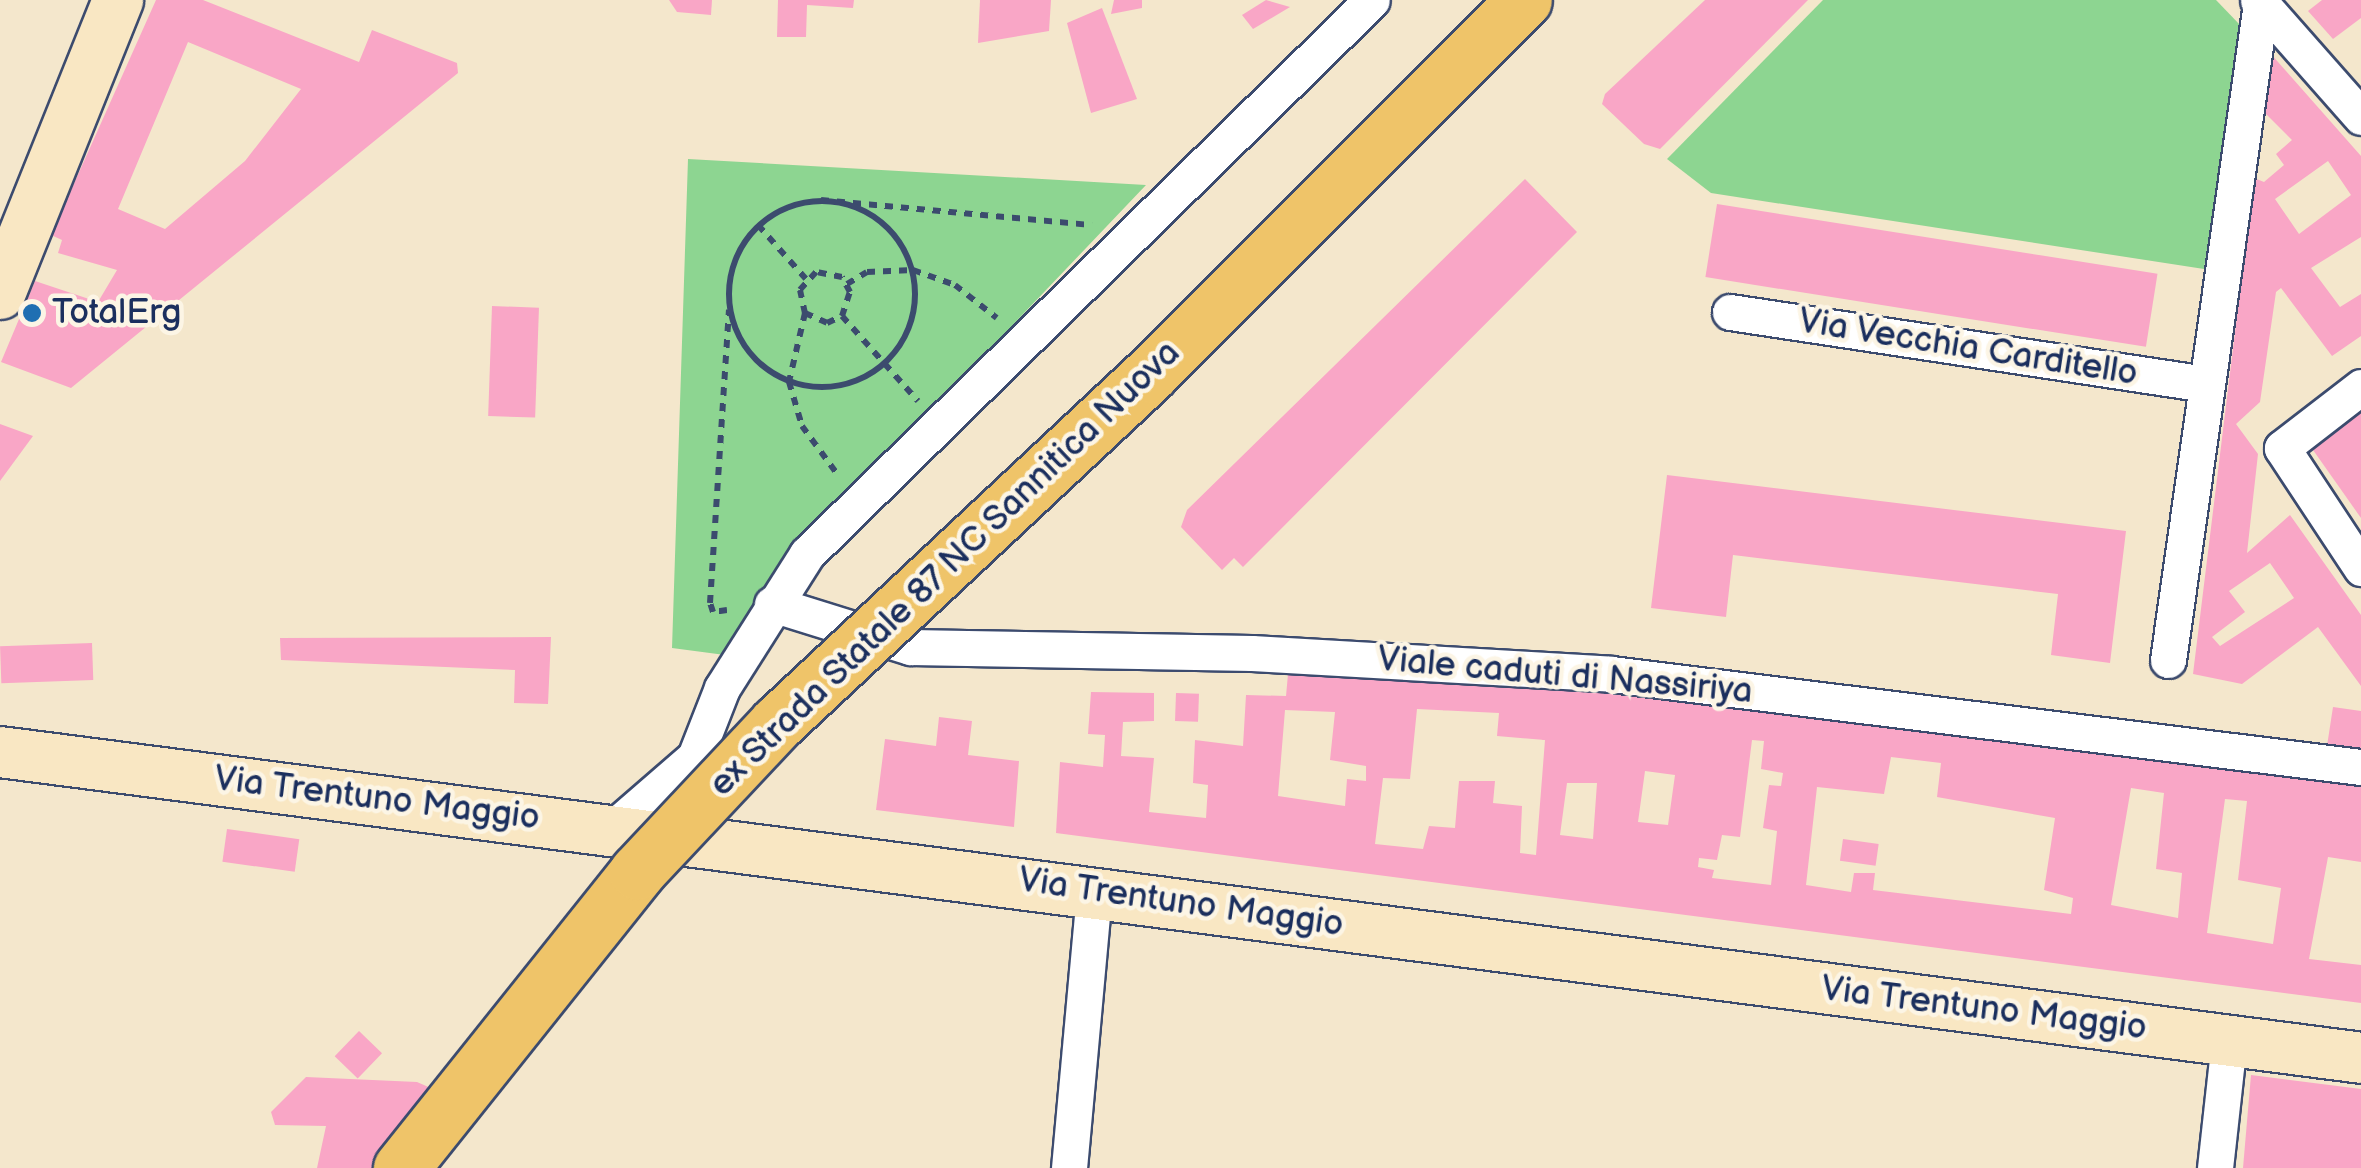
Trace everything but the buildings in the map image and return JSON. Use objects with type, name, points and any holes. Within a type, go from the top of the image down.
[{"type":"highway","name":"ex Strada Statale 87 NC Sannitica Nuova","points":[[401,1168],[637,872],[776,723],[1149,375],[1524,0]]},
{"type":"street","points":[[0,294],[118,0]]},
{"type":"street","points":[[613,828],[695,757],[722,688],[772,604],[919,410],[1370,1]]},
{"type":"street","points":[[2260,2],[2361,117]]},
{"type":"street","points":[[2168,660],[2260,2]]},
{"type":"street","name":"Via Vecchia Carditello","points":[[1730,312],[2207,384]]},
{"type":"street","points":[[2361,387],[2282,448],[2361,568]]},
{"type":"street","name":"Viale caduti di Nassiriya","points":[[772,604],[910,647],[1252,653],[1611,674],[2361,766]]},
{"type":"street","name":"Via Trentuno Maggio","points":[[0,752],[613,828],[2361,1058]]},
{"type":"street","points":[[695,757],[744,845]]},
{"type":"street","points":[[1069,1168],[1094,892]]},
{"type":"street","points":[[2215,1168],[2229,1041]]},
{"type":"path","points":[[729,310],[740,340],[789,382],[850,384],[885,364],[912,324],[913,270],[877,218],[822,200]]},
{"type":"path","points":[[731,602],[726,614],[710,603],[729,277],[758,225],[822,200],[1093,224],[1079,238]]},
{"type":"path","points":[[758,225],[806,278],[804,313],[789,382],[802,426],[838,475]]},
{"type":"path","points":[[847,284],[867,272],[913,270],[954,285],[998,319]]},
{"type":"path","points":[[806,278],[825,271],[847,284]]},
{"type":"path","points":[[842,316],[847,284]]},
{"type":"path","points":[[984,332],[1012,305]]},
{"type":"path","points":[[804,313],[819,322],[842,316]]},
{"type":"path","points":[[842,316],[919,410],[930,386]]},
{"type":"path","points":[[824,488],[851,462]]},
{"type":"green space","points":[[1823,0],[2216,0],[2241,26],[2204,269],[1711,193],[1667,159]]},
{"type":"green space","points":[[688,159],[1146,185],[792,557],[725,655],[672,648]]},
{"type":"place","name":"TotalErg","points":[[32,313]]}]
